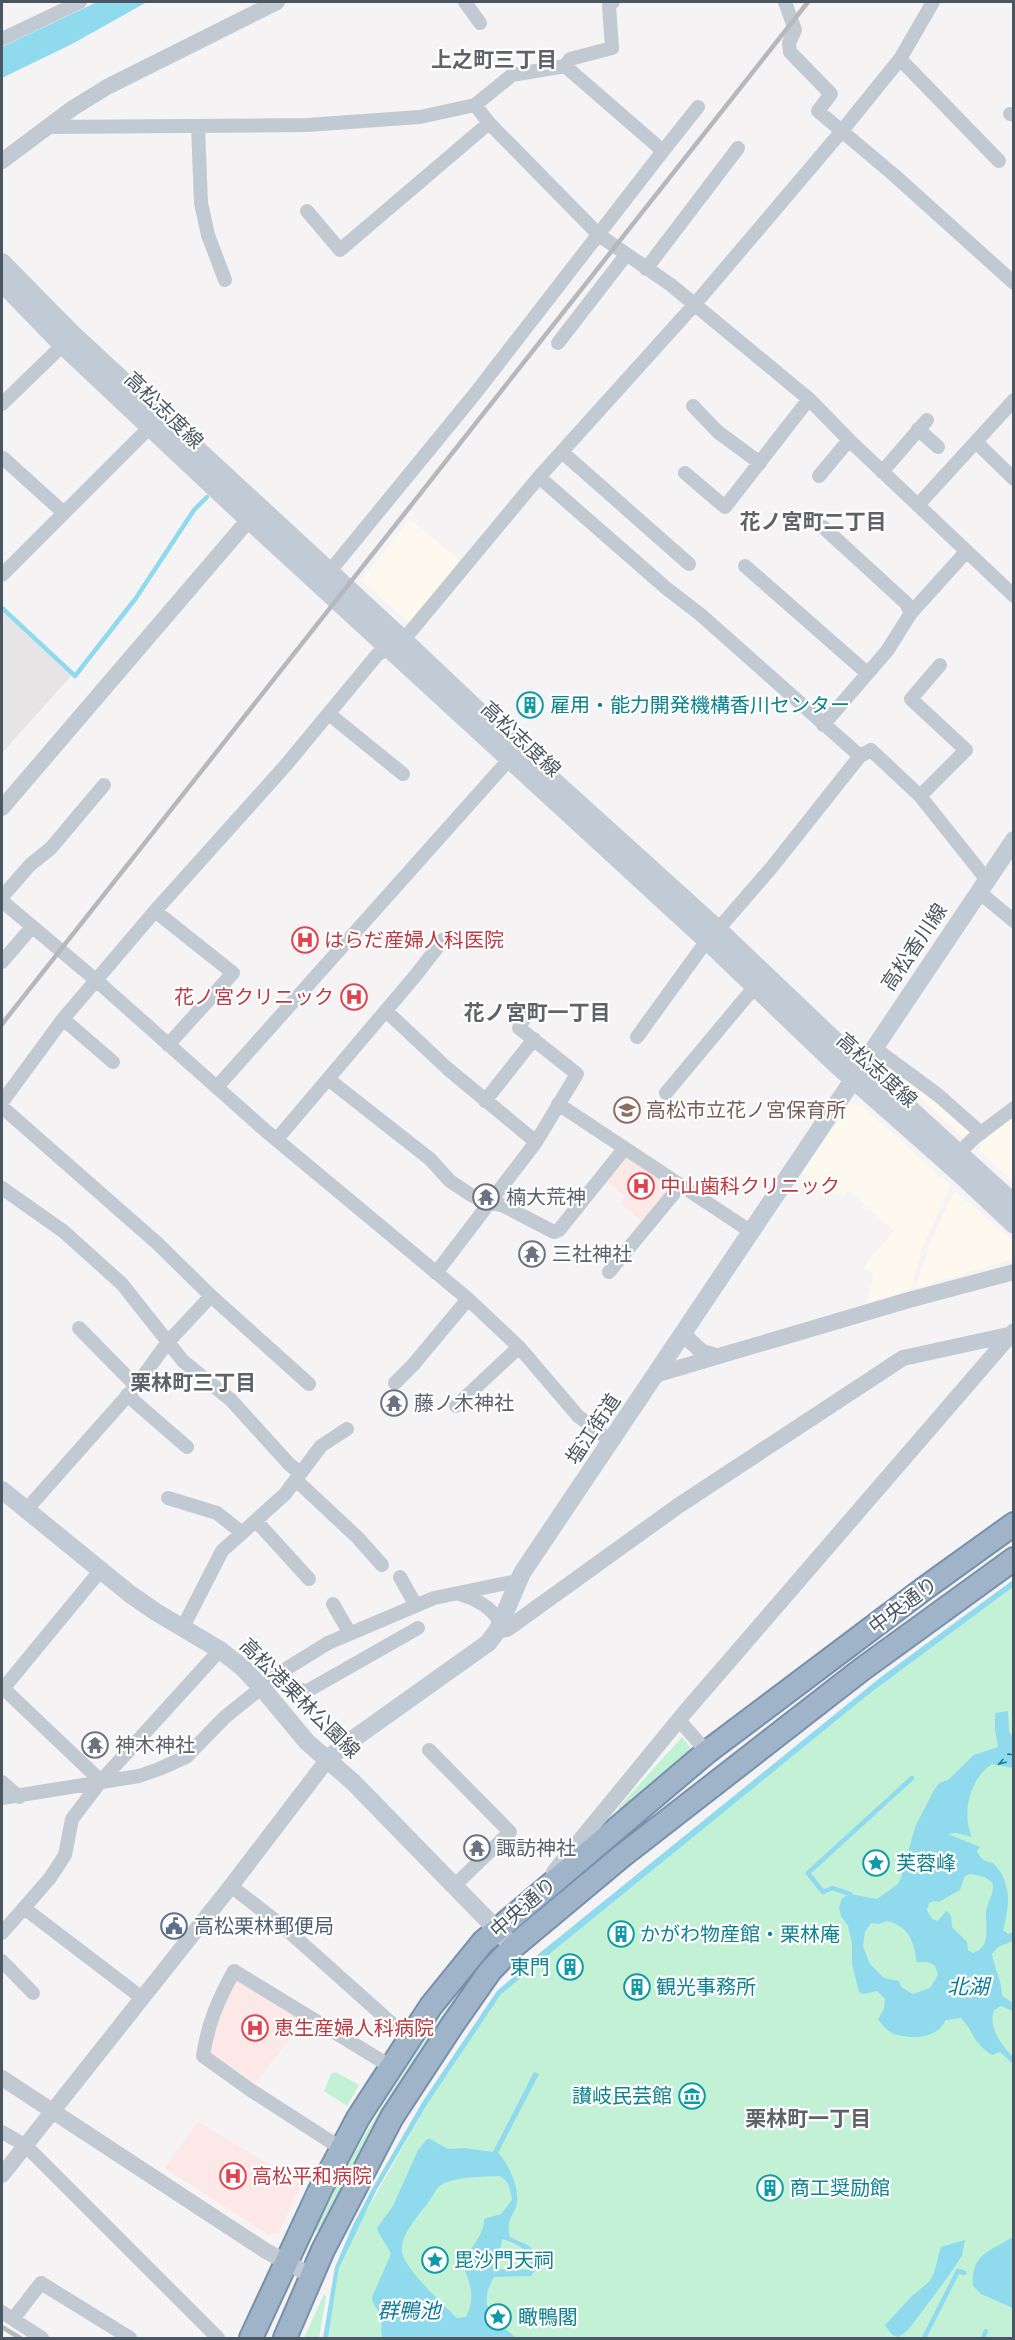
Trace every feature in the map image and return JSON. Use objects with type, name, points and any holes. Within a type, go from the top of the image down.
[{"type":"highway","name":"中央通り","points":[[251,2338],[320,2190],[342,2149],[408,2038],[465,1962],[497,1929],[707,1752],[1014,1524]]},
{"type":"highway","name":"中央通り","points":[[285,2338],[344,2208],[411,2085],[490,1971],[513,1947],[622,1856],[861,1670],[1014,1559]]},
{"type":"main road","name":"高松志度線","points":[[2,262],[68,340]]},
{"type":"main road","name":"高松志度線","points":[[2,283],[156,421],[857,1072],[954,1158],[1014,1203]]},
{"type":"main road","name":"高松志度線","points":[[254,513],[330,572],[396,643]]},
{"type":"main road","name":"高松香川線","points":[[857,1072],[1014,840]]},
{"type":"main road","name":"塩江街道","points":[[328,1759],[488,1643],[499,1626],[517,1581],[658,1374],[750,1231],[857,1072]]},
{"type":"main road","name":"高松志度線","points":[[954,1158],[1014,1225]]},
{"type":"main road","name":"高松港栗林公園線","points":[[2,1490],[100,1571],[156,1612],[220,1650],[262,1688],[307,1742],[328,1759],[513,1947]]},
{"type":"street","points":[[2,39],[80,2]]},
{"type":"street","points":[[2,161],[107,87],[277,2]]},
{"type":"street","points":[[465,2],[480,23]]},
{"type":"street","points":[[48,127],[307,125],[420,117],[475,105],[512,75],[564,66],[570,59],[612,48],[609,4],[613,2]]},
{"type":"street","points":[[785,2],[794,20],[795,30],[789,43],[790,52],[831,94],[818,111],[894,175],[1014,283]]},
{"type":"street","points":[[2,1102],[63,1019],[155,911],[286,765],[377,655],[396,643],[539,477],[695,304],[841,132],[900,59],[933,2]]},
{"type":"street","points":[[900,59],[999,161]]},
{"type":"street","points":[[564,66],[663,151]]},
{"type":"street","points":[[475,105],[489,123],[599,235],[695,304],[809,399],[882,472],[1014,596]]},
{"type":"street","points":[[330,572],[474,395],[698,106]]},
{"type":"street","points":[[307,211],[340,250],[489,123]]},
{"type":"street","points":[[198,126],[201,202],[208,235],[225,280]]},
{"type":"street","points":[[646,269],[738,148]]},
{"type":"street","points":[[558,343],[626,255]]},
{"type":"street","points":[[2,404],[68,340]]},
{"type":"street","points":[[685,473],[725,507],[809,399]]},
{"type":"street","points":[[918,505],[1014,400]]},
{"type":"street","points":[[693,406],[718,432],[760,463]]},
{"type":"street","points":[[4,568],[64,513],[156,421]]},
{"type":"street","points":[[882,472],[923,424],[938,447]]},
{"type":"street","points":[[819,476],[849,440]]},
{"type":"street","points":[[976,442],[1014,479]]},
{"type":"street","points":[[562,452],[689,564]]},
{"type":"street","points":[[2,460],[3,458],[64,513]]},
{"type":"street","points":[[539,477],[666,588],[701,615],[860,756]]},
{"type":"street","points":[[2,808],[254,513]]},
{"type":"street","points":[[823,527],[906,603],[911,613]]},
{"type":"street","points":[[823,725],[887,651],[911,613],[966,552]]},
{"type":"street","points":[[745,566],[867,673]]},
{"type":"street","points":[[920,796],[966,750],[911,699],[940,665]]},
{"type":"street","points":[[328,714],[403,774]]},
{"type":"street","points":[[637,1037],[713,936],[772,867],[860,756],[871,750],[920,796],[983,886],[1014,921]]},
{"type":"street","points":[[217,1087],[514,753]]},
{"type":"street","points":[[104,785],[51,848],[30,865],[2,899],[277,1139],[468,1299],[519,1347],[578,1416],[612,1442]]},
{"type":"street","points":[[155,911],[233,973],[168,1045]]},
{"type":"street","points":[[2,962],[32,927]]},
{"type":"street","points":[[277,1139],[443,940]]},
{"type":"street","points":[[666,1092],[762,982]]},
{"type":"street","points":[[436,1273],[536,1142],[577,1074],[519,1028],[530,1008]]},
{"type":"street","points":[[386,1011],[485,1101],[536,1142]]},
{"type":"street","points":[[63,1019],[113,1062]]},
{"type":"street","points":[[485,1101],[534,1039]]},
{"type":"street","points":[[873,1047],[938,1095],[981,1133]]},
{"type":"street","points":[[328,1079],[430,1159],[450,1181],[489,1203],[502,1205],[554,1232],[560,1230],[624,1149]]},
{"type":"street","points":[[558,1104],[750,1231]]},
{"type":"street","points":[[2,1107],[157,1243],[211,1296],[309,1384]]},
{"type":"street","points":[[954,1158],[981,1133],[1014,1108]]},
{"type":"street","points":[[609,1272],[680,1186]]},
{"type":"street","points":[[2,1188],[63,1231],[122,1284],[183,1361],[240,1409],[298,1477],[382,1565]]},
{"type":"street","points":[[658,1374],[909,1300],[1014,1272]]},
{"type":"street","points":[[27,1509],[131,1390],[167,1343],[211,1296]]},
{"type":"street","points":[[395,1383],[468,1299]]},
{"type":"street","points":[[79,1328],[131,1390],[187,1447]]},
{"type":"street","points":[[455,1593],[470,1597],[496,1614],[499,1626],[507,1629],[704,1489],[903,1358],[1012,1333]]},
{"type":"street","points":[[531,1900],[679,1720],[1012,1333]]},
{"type":"street","points":[[683,1334],[702,1352],[716,1356]]},
{"type":"street","points":[[456,1406],[519,1347]]},
{"type":"street","points":[[183,1627],[222,1551],[242,1532],[257,1522],[285,1494],[321,1446],[347,1429]]},
{"type":"street","points":[[168,1498],[217,1513],[242,1532]]},
{"type":"street","points":[[257,1522],[309,1579]]},
{"type":"street","points":[[100,1571],[2,1689],[101,1781]]},
{"type":"street","points":[[400,1577],[415,1605]]},
{"type":"street","points":[[2,1798],[139,1776],[159,1770],[186,1757],[225,1717],[307,1654],[349,1632],[434,1598],[517,1581]]},
{"type":"street","points":[[333,1604],[349,1632]]},
{"type":"street","points":[[281,1672],[294,1689],[309,1690],[418,1628]]},
{"type":"street","points":[[2,1934],[50,1878],[65,1855],[72,1819],[101,1781],[220,1650]]},
{"type":"street","points":[[679,1720],[707,1752]]},
{"type":"street","points":[[429,1750],[510,1832],[454,1886]]},
{"type":"street","points":[[2,2175],[231,1886],[328,1759]]},
{"type":"street","points":[[2,1782],[19,1797]]},
{"type":"street","points":[[231,1886],[286,1929],[408,2038]]},
{"type":"street","points":[[24,1908],[142,1998]]},
{"type":"street","points":[[2,1961],[33,1993]]},
{"type":"street","points":[[342,2149],[252,2091],[203,2056],[208,2025],[219,1998],[234,1971],[390,2066]]},
{"type":"street","points":[[2,2078],[286,2264],[312,2276]]},
{"type":"street","points":[[2,2132],[25,2145],[218,2338]]},
{"type":"street","points":[[42,2338],[7,2316],[42,2283],[130,2338]]},
{"type":"shaded area","points":[[410,519],[463,563],[411,625],[361,580]]},
{"type":"shaded area","points":[[2,612],[71,676],[2,753]]},
{"type":"shaded area","points":[[884,1058],[974,1130],[970,1137],[964,1138],[884,1065]]},
{"type":"shaded area","points":[[859,1103],[951,1186],[922,1247],[911,1289],[867,1303],[873,1277],[870,1271],[863,1269],[894,1231],[848,1190],[843,1197],[822,1190],[819,1185],[802,1173],[849,1104]]},
{"type":"shaded area","points":[[1013,1117],[1013,1182],[979,1150],[981,1143]]},
{"type":"shaded area","name":"中山歯科クリニック","points":[[623,1154],[669,1183],[670,1189],[643,1222],[621,1204],[626,1197],[603,1179]]},
{"type":"shaded area","points":[[955,1191],[1012,1240],[1013,1259],[915,1288],[933,1236]]},
{"type":"shaded area","name":"恵生産婦人科病院","points":[[235,1976],[306,2019],[255,2083],[208,2051],[212,2024]]},
{"type":"shaded area","name":"高松平和病院","points":[[198,2122],[302,2184],[278,2233],[269,2235],[165,2168]]},
{"type":"green space","points":[[1013,1587],[1013,2338],[328,2338],[339,2268],[358,2226],[428,2103],[501,1993],[869,1694]]},
{"type":"green space","points":[[682,1737],[693,1751],[621,1812],[618,1808]]},
{"type":"green space","points":[[469,1977],[472,1979],[354,2166],[320,2232],[315,2230],[367,2131]]},
{"type":"green space","points":[[336,2072],[359,2085],[347,2106],[324,2091],[331,2074]]},
{"type":"green space","points":[[324,2294],[326,2297],[319,2338],[304,2338]]},
{"type":"water","points":[[97,2],[147,2],[72,44],[2,78],[2,47]]},
{"type":"water","points":[[1013,1580],[1013,1587],[869,1694],[542,1960],[536,1956],[881,1677]]},
{"type":"water","name":"北湖","points":[[1008,1711],[1009,1731],[1013,1738],[1013,1768],[992,1764],[984,1770],[973,1787],[968,1807],[967,1818],[972,1837],[956,1833],[948,1834],[980,1847],[977,1851],[980,1856],[993,1863],[1004,1878],[1008,1903],[1003,1930],[1008,1934],[1013,1932],[1013,1941],[998,1947],[992,1954],[1001,1984],[1002,1996],[1013,2003],[1013,2011],[1001,2006],[994,2010],[993,2023],[1000,2041],[1013,2057],[1013,2064],[1000,2052],[992,2055],[985,2050],[961,2018],[946,2020],[937,2031],[918,2037],[894,2034],[886,2029],[878,2020],[884,2008],[885,1999],[877,1991],[863,1994],[859,1992],[852,1964],[852,1943],[848,1926],[839,1908],[842,1898],[850,1894],[877,1899],[898,1884],[915,1827],[939,1783],[948,1780],[974,1755],[998,1747],[995,1713]],"holes":[[[970,1874],[985,1878],[993,1886],[986,1911],[985,1941],[983,1946],[973,1953],[968,1950],[967,1942],[952,1927],[950,1914],[946,1911],[938,1921],[932,1919],[927,1910],[929,1903],[939,1902],[960,1890],[965,1876]],[[887,1921],[897,1924],[908,1934],[913,1943],[917,1962],[928,1962],[935,1966],[938,1975],[930,1988],[913,1994],[901,1987],[899,1981],[884,1978],[870,1964],[863,1946],[865,1932],[871,1923],[878,1924]]]},
{"type":"water","points":[[527,1965],[532,1969],[501,1994],[428,2103],[376,2191],[339,2268],[328,2338],[323,2338],[335,2267],[372,2189],[423,2101],[497,1991]]},
{"type":"water","name":"群鴨池","points":[[534,2072],[539,2074],[498,2153],[515,2182],[517,2196],[509,2225],[510,2237],[531,2248],[538,2266],[531,2276],[494,2277],[489,2288],[487,2305],[490,2312],[516,2338],[383,2338],[381,2317],[372,2297],[391,2254],[377,2228],[393,2206],[418,2150],[427,2139],[430,2139],[448,2149],[464,2148],[493,2152]],"holes":[[[499,2176],[507,2183],[512,2200],[501,2214],[484,2219],[482,2232],[468,2254],[464,2267],[471,2292],[470,2307],[466,2317],[457,2318],[406,2263],[402,2249],[403,2241],[410,2226],[441,2185],[461,2178]],[[502,2239],[518,2245],[524,2251],[530,2266],[527,2270],[497,2269]]]},
{"type":"water","points":[[1013,2237],[1013,2308],[981,2294],[973,2286],[973,2276],[975,2267],[983,2255]]},
{"type":"water","points":[[965,2240],[962,2256],[909,2329],[899,2337],[892,2335],[885,2325],[912,2296],[929,2282],[934,2273],[941,2247]]},
{"type":"waterway","points":[[2,608],[75,676],[136,598],[194,510],[207,497]]},
{"type":"waterway","points":[[850,1894],[832,1888],[823,1892],[808,1873],[912,1778]]},
{"type":"waterway","points":[[526,1970],[542,1955]]},
{"type":"waterway","points":[[924,2338],[958,2271],[964,2273]]},
{"type":"waterway","points":[[983,2338],[986,2331]]},
{"type":"ferry route","points":[[998,1765],[1008,1754],[1014,1755]]},
{"type":"ferry route","points":[[999,1764],[1014,1760]]},
{"type":"railway","points":[[2,1024],[808,2]]},
{"type":"railway","points":[[2,2327],[20,2338]]},
{"type":"place","name":"雇用・能力開発機構香川センター","points":[[530,705]]},
{"type":"place","name":"はらだ産婦人科医院","points":[[305,940]]},
{"type":"place","name":"花ノ宮クリニック","points":[[354,997]]},
{"type":"place","name":"高松市立花ノ宮保育所","points":[[627,1110]]},
{"type":"place","name":"中山歯科クリニック","points":[[641,1186]]},
{"type":"place","name":"楠大荒神","points":[[486,1197]]},
{"type":"place","name":"三社神社","points":[[532,1254]]},
{"type":"place","name":"藤ノ木神社","points":[[394,1403]]},
{"type":"place","name":"神木神社","points":[[95,1745]]},
{"type":"place","name":"諏訪神社","points":[[477,1848]]},
{"type":"place","name":"芙蓉峰","points":[[876,1863]]},
{"type":"place","name":"高松栗林郵便局","points":[[174,1926]]},
{"type":"place","name":"かがわ物産館・栗林庵","points":[[621,1934]]},
{"type":"place","name":"東門","points":[[570,1967]]},
{"type":"place","name":"観光事務所","points":[[637,1987]]},
{"type":"place","name":"恵生産婦人科病院","points":[[255,2028]]},
{"type":"place","name":"讃岐民芸館","points":[[692,2096]]},
{"type":"place","name":"高松平和病院","points":[[233,2176]]},
{"type":"place","name":"商工奨励館","points":[[770,2188]]},
{"type":"place","name":"毘沙門天祠","points":[[435,2260]]},
{"type":"place","name":"瞰鴨閣","points":[[498,2317]]},
{"type":"district","name":"上之町三丁目","points":[[494,59]]},
{"type":"district","name":"花ノ宮町二丁目","points":[[813,521]]},
{"type":"district","name":"花ノ宮町一丁目","points":[[537,1012]]},
{"type":"district","name":"栗林町三丁目","points":[[193,1382]]},
{"type":"district","name":"栗林町一丁目","points":[[808,2118]]}]
